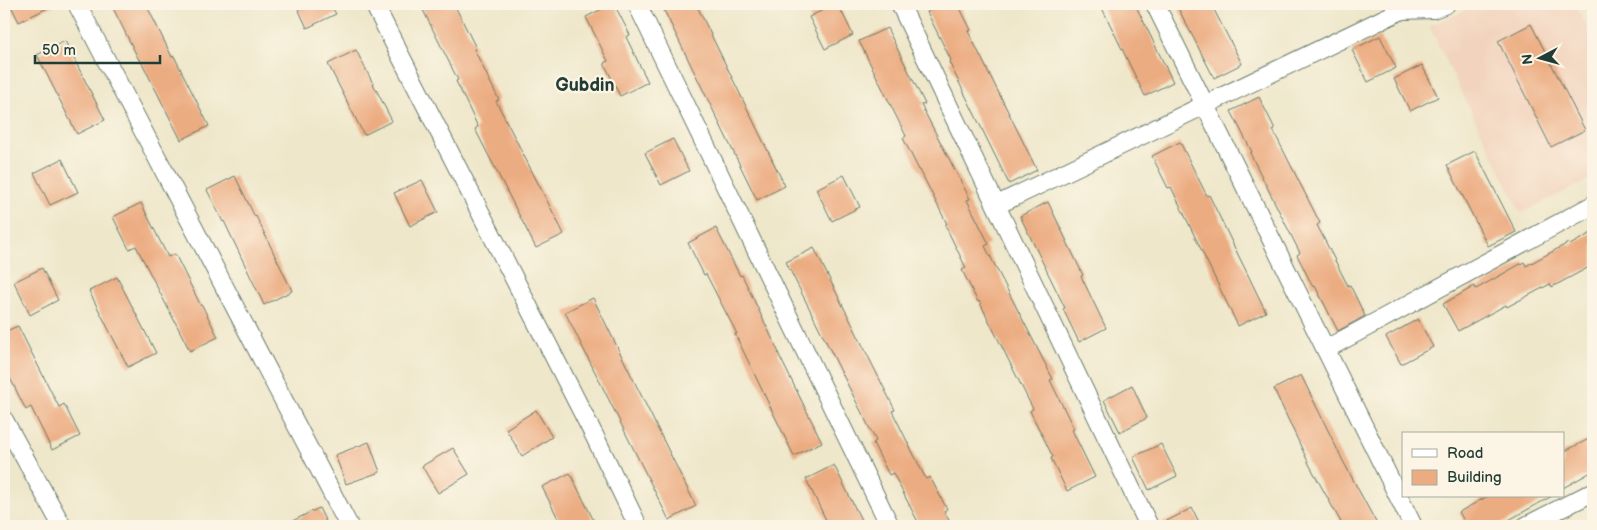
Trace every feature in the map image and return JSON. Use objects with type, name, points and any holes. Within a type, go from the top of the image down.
[{"type":"street","points":[[77,4],[349,526]]},
{"type":"street","points":[[374,4],[595,437],[638,526]]},
{"type":"street","points":[[638,4],[890,526]]},
{"type":"street","points":[[900,4],[1149,526]]},
{"type":"street","points":[[1154,4],[1413,526]]},
{"type":"street","points":[[996,205],[1402,10],[1436,6]]},
{"type":"street","points":[[1326,349],[1593,205]]},
{"type":"street","points":[[6,430],[62,526]]},
{"type":"street","points":[[1526,526],[1593,492]]},
{"type":"shaded area","points":[[1479,4],[1575,4],[1593,40],[1593,178],[1521,213],[1429,26]]},
{"type":"building","points":[[10,4],[56,4],[19,22]]},
{"type":"building","points":[[111,4],[146,4],[209,126],[181,140]]},
{"type":"building","points":[[296,4],[330,4],[336,14],[307,28]]},
{"type":"building","points":[[420,4],[454,4],[499,100],[496,101],[564,234],[536,248],[475,129],[478,127],[456,81],[458,80]]},
{"type":"building","points":[[614,4],[630,35],[626,37],[648,82],[620,96],[604,63],[608,61],[586,17]]},
{"type":"building","points":[[661,4],[696,4],[785,186],[757,200]]},
{"type":"building","points":[[838,4],[853,35],[825,49],[809,17]]},
{"type":"building","points":[[942,4],[958,4],[971,30],[968,31],[1037,170],[1009,184],[949,62],[951,60],[927,12]]},
{"type":"building","points":[[1100,4],[1135,4],[1173,82],[1145,96]]},
{"type":"building","points":[[1176,4],[1211,4],[1242,64],[1214,78]]},
{"type":"building","points":[[1531,24],[1585,130],[1551,147],[1498,41]]},
{"type":"building","points":[[887,28],[925,104],[921,105],[970,199],[967,200],[989,244],[985,246],[1053,379],[1050,380],[1095,477],[1067,491],[1051,458],[1053,457],[1030,411],[1033,409],[962,270],[966,268],[945,225],[947,224],[903,138],[906,136],[859,41]]},
{"type":"building","points":[[1380,36],[1396,68],[1368,82],[1352,50]]},
{"type":"building","points":[[65,41],[105,120],[77,134],[37,55]]},
{"type":"building","points":[[356,50],[392,121],[364,135],[328,64]]},
{"type":"building","points":[[1422,65],[1438,97],[1410,111],[1394,79]]},
{"type":"building","points":[[1259,97],[1275,129],[1273,130],[1320,223],[1317,225],[1365,316],[1338,331],[1297,255],[1300,253],[1231,111]]},
{"type":"building","points":[[673,139],[689,171],[661,185],[645,153]]},
{"type":"building","points":[[1180,142],[1207,196],[1209,195],[1266,312],[1238,326],[1171,187],[1168,188],[1152,156]]},
{"type":"building","points":[[1475,151],[1516,232],[1488,246],[1447,165]]},
{"type":"building","points":[[62,159],[78,192],[50,205],[34,173]]},
{"type":"building","points":[[844,175],[860,207],[832,221],[816,189]]},
{"type":"building","points":[[235,176],[292,291],[264,305],[207,190]]},
{"type":"building","points":[[422,180],[438,212],[410,226],[394,193]]},
{"type":"building","points":[[1048,202],[1106,328],[1079,342],[1063,309],[1065,308],[1020,216]]},
{"type":"building","points":[[141,203],[168,257],[175,254],[218,337],[190,351],[136,246],[129,249],[113,217]]},
{"type":"building","points":[[716,228],[740,276],[742,275],[822,442],[794,456],[735,334],[737,334],[688,243]]},
{"type":"building","points":[[1593,232],[1593,265],[1552,287],[1550,284],[1507,307],[1506,305],[1458,331],[1443,304],[1475,286],[1476,289],[1524,262],[1526,266],[1568,243],[1570,245]]},
{"type":"building","points":[[814,248],[895,410],[892,411],[926,479],[930,477],[947,509],[944,511],[952,526],[920,526],[893,473],[889,475],[873,443],[876,441],[786,262]]},
{"type":"building","points":[[42,268],[58,300],[30,315],[14,282]]},
{"type":"building","points":[[117,277],[156,353],[128,367],[89,291]]},
{"type":"building","points":[[593,298],[696,506],[669,520],[565,312]]},
{"type":"building","points":[[1418,319],[1433,347],[1401,364],[1386,337]]},
{"type":"building","points":[[18,326],[59,407],[64,404],[80,436],[52,450],[31,407],[26,410],[4,366],[4,332]]},
{"type":"building","points":[[1301,375],[1343,461],[1378,526],[1343,526],[1310,466],[1274,389]]},
{"type":"building","points":[[1132,385],[1147,418],[1120,432],[1104,400]]},
{"type":"building","points":[[536,410],[552,437],[522,456],[506,429]]},
{"type":"building","points":[[1593,437],[1593,471],[1564,487],[1564,452]]},
{"type":"building","points":[[369,442],[380,472],[346,484],[335,455]]},
{"type":"building","points":[[1161,444],[1177,476],[1149,490],[1133,457]]},
{"type":"building","points":[[453,448],[469,474],[438,493],[422,466]]},
{"type":"building","points":[[834,465],[864,526],[829,526],[806,479]]},
{"type":"building","points":[[570,473],[597,526],[562,526],[542,487]]},
{"type":"building","points":[[1484,498],[1548,498],[1498,526],[1467,526],[1459,512]]},
{"type":"building","points":[[319,508],[328,526],[282,526]]},
{"type":"building","points":[[1192,508],[1201,526],[1159,525]]},
{"type":"district","name":"Gubdin","points":[[585,85]]}]
